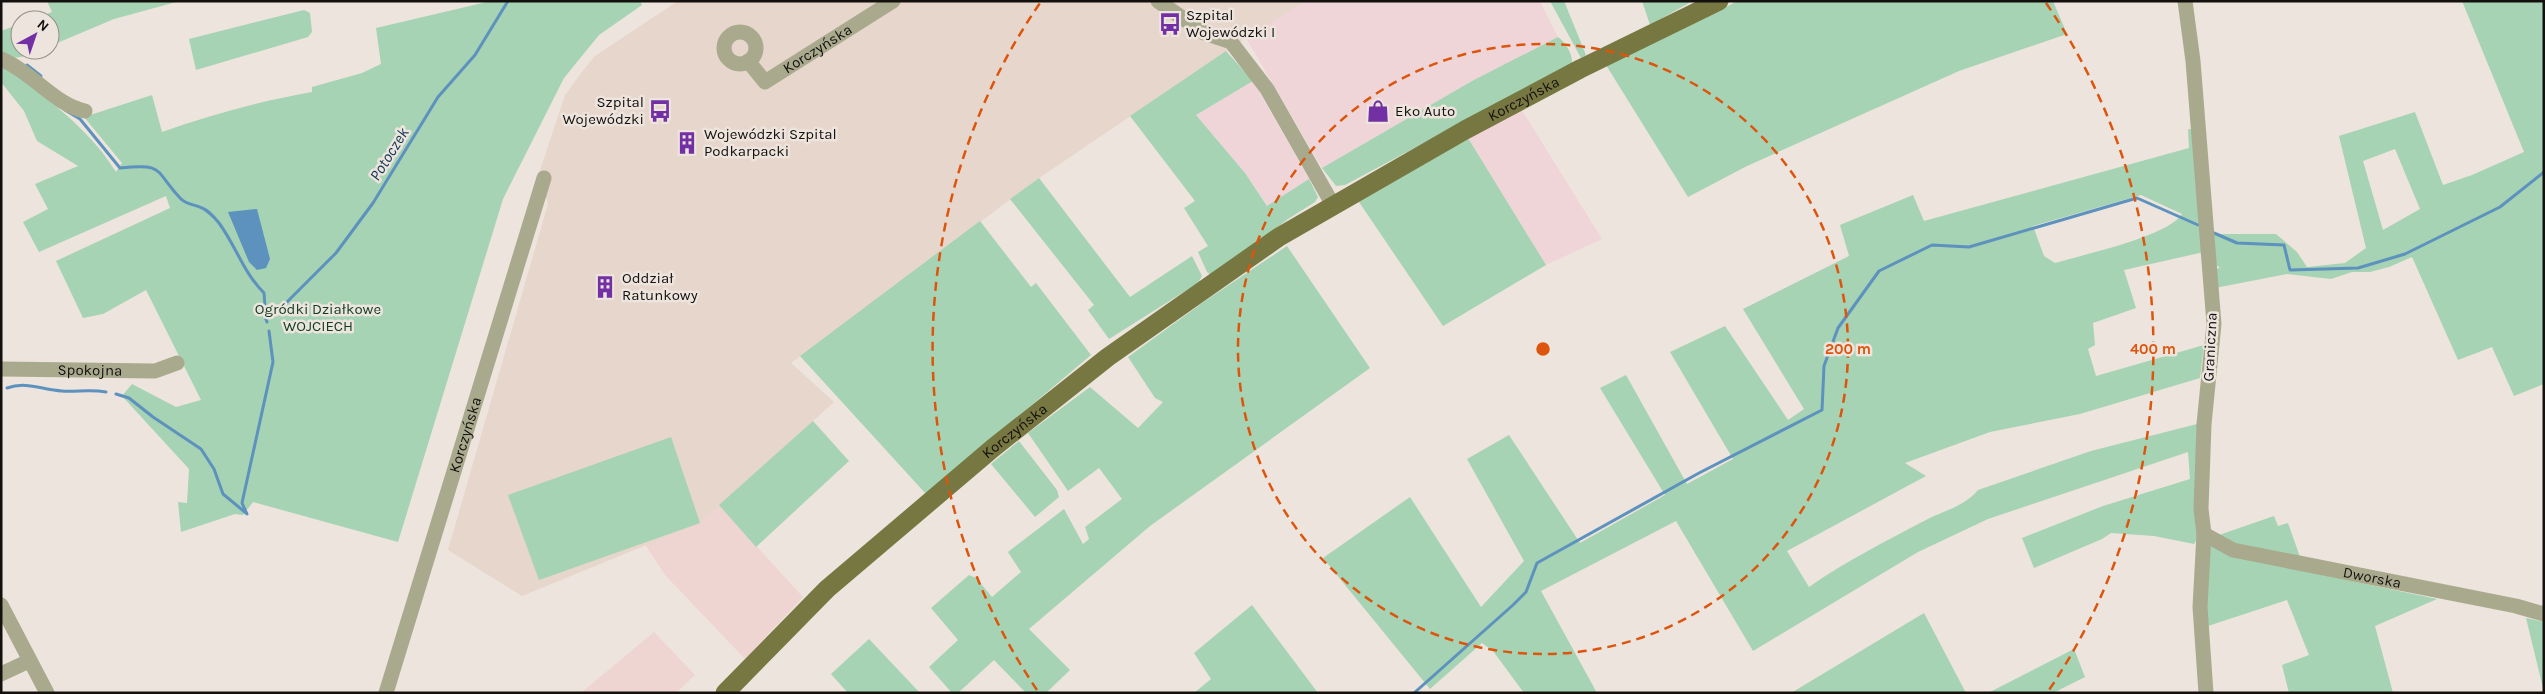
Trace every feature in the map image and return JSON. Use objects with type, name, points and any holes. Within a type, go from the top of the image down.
[{"type":"main road","name":"Korczyńska","points":[[725,693],[827,589],[993,448],[1108,357],[1279,237],[1465,130],[1580,69],[1718,1]]},
{"type":"street","name":"Korczyńska","points":[[748,61],[766,82],[893,1]]},
{"type":"street","points":[[1158,1],[1204,32],[1231,42],[1267,89],[1333,205]]},
{"type":"street","name":"Graniczna","points":[[2185,1],[2193,61],[2214,324],[2204,424],[2201,509],[2204,534],[2200,607],[2206,693]]},
{"type":"street","points":[[1,59],[18,67],[71,108],[85,111]]},
{"type":"street","name":"Korczyńska","points":[[386,693],[544,178]]},
{"type":"street","name":"Spokojna","points":[[1,369],[155,371],[177,363]]},
{"type":"street","name":"Dworska","points":[[2204,534],[2233,550],[2516,606],[2544,614]]},
{"type":"street","points":[[1,606],[47,693]]},
{"type":"street","points":[[1,674],[29,661]]},
{"type":"shaded area","points":[[678,1],[1306,1],[1246,38],[1039,178],[791,363],[834,402],[700,523],[522,596],[448,550],[548,204],[545,194],[534,189],[565,95],[585,68],[595,56]]},
{"type":"shaded area","points":[[1306,1],[1540,1],[1558,37],[1472,81],[1322,168],[1246,38]]},
{"type":"shaded area","points":[[1253,81],[1309,179],[1268,206],[1245,173],[1196,115]]},
{"type":"shaded area","points":[[1520,107],[1602,239],[1546,265],[1468,138]]},
{"type":"shaded area","points":[[719,505],[803,597],[745,659],[665,575],[644,543],[700,523]]},
{"type":"shaded area","points":[[654,632],[695,675],[676,693],[581,693]]},
{"type":"green space","points":[[47,1],[180,1],[114,19],[60,42],[60,10],[51,10]]},
{"type":"green space","name":"Ogródki Działkowe WOJCIECH","points":[[491,1],[640,1],[642,5],[599,35],[564,78],[503,199],[398,542],[253,502],[243,515],[235,514],[181,532],[178,502],[187,503],[189,469],[122,396],[132,384],[176,407],[201,400],[146,290],[103,314],[83,318],[56,261],[170,208],[166,196],[39,252],[23,222],[48,209],[35,184],[78,166],[37,141],[24,111],[1,82],[1,64],[49,100],[79,127],[93,141],[116,172],[122,163],[84,117],[152,95],[162,132],[236,109],[312,92],[312,87],[362,73],[381,64],[376,28]]},
{"type":"green space","points":[[1550,1],[1564,1],[1586,55],[1581,58]]},
{"type":"green space","points":[[1642,1],[1688,1],[1689,3],[1650,25]]},
{"type":"green space","points":[[1738,1],[2053,1],[2067,34],[1959,71],[1747,166],[1688,197],[1606,65]]},
{"type":"green space","points":[[2462,1],[2544,1],[2544,384],[2514,396],[2492,347],[2458,360],[2412,257],[2389,267],[2370,272],[2352,272],[2331,279],[2287,274],[2215,288],[2215,269],[2220,268],[2214,263],[2211,234],[2276,234],[2297,252],[2307,267],[2345,263],[2366,248],[2339,136],[2415,112],[2443,185],[2472,175],[2524,152]],"holes":[[[2395,149],[2420,209],[2383,230],[2363,161]]]},
{"type":"green space","points":[[304,10],[310,13],[312,32],[308,37],[196,70],[189,39]]},
{"type":"green space","points":[[10,28],[10,58],[1,55],[1,31]]},
{"type":"green space","points":[[1558,37],[1568,49],[1572,64],[1345,185],[1336,186],[1322,168],[1472,81]]},
{"type":"green space","points":[[1226,51],[1253,81],[1196,115],[1245,173],[1267,206],[1309,179],[1318,197],[1315,202],[1288,219],[1213,277],[1207,272],[1198,252],[1208,246],[1184,208],[1195,201],[1130,116]]},
{"type":"green space","points":[[2188,129],[2195,130],[2204,252],[2124,270],[2136,308],[2093,323],[2095,345],[2088,349],[2096,376],[2204,345],[2200,378],[2080,414],[1990,432],[1905,463],[1926,476],[1787,551],[1809,587],[1866,552],[1967,500],[1978,490],[2091,451],[2197,424],[2200,535],[2194,544],[2154,536],[2111,533],[2102,539],[2034,568],[2022,538],[2103,506],[2190,479],[2188,452],[1988,519],[1918,552],[1753,651],[1676,521],[1541,591],[1597,693],[1524,693],[1493,651],[1482,643],[1430,689],[1323,558],[1410,497],[1481,607],[1524,561],[1467,459],[1509,435],[1580,543],[1665,495],[1600,388],[1626,375],[1687,484],[1733,459],[1670,352],[1725,326],[1788,420],[1804,409],[1743,309],[1849,256],[1840,225],[1913,195],[1924,221],[2189,148]],"holes":[[[2141,195],[2182,214],[2174,222],[2143,237],[2055,263],[2044,256],[2033,226]]]},
{"type":"green space","points":[[1468,138],[1546,265],[1443,326],[1357,199]]},
{"type":"green space","points":[[1039,178],[1130,297],[1192,256],[1202,276],[1198,283],[1109,339],[1088,310],[1094,305],[1010,199]]},
{"type":"green space","points":[[980,221],[1031,287],[1036,283],[1091,355],[926,494],[800,356]]},
{"type":"green space","points":[[1287,246],[1370,368],[1150,526],[1029,629],[1070,670],[1046,693],[1026,693],[994,660],[958,693],[952,693],[929,667],[958,640],[931,608],[969,575],[976,578],[992,597],[1021,572],[1008,552],[1064,509],[1083,544],[1089,539],[1085,527],[1122,499],[1099,468],[1068,491],[1028,433],[1090,387],[1138,428],[1163,402],[1155,398],[1128,357],[1205,301]]},
{"type":"green space","points":[[813,421],[849,461],[756,547],[719,505]]},
{"type":"green space","points":[[671,437],[700,523],[539,580],[508,495]]},
{"type":"green space","points":[[1019,441],[1057,490],[1059,497],[1035,517],[991,464]]},
{"type":"green space","points":[[2274,516],[2278,526],[2288,523],[2300,557],[2237,545],[2219,535]]},
{"type":"green space","points":[[2209,546],[2290,568],[2437,599],[2375,626],[2393,693],[2289,693],[2282,665],[2309,655],[2287,600],[2205,627]]},
{"type":"green space","points":[[1252,605],[1318,693],[1194,693],[1211,679],[1194,653]]},
{"type":"green space","points":[[1924,613],[1966,693],[1791,693]]},
{"type":"green space","points":[[2526,618],[2544,622],[2544,692]]},
{"type":"green space","points":[[869,639],[920,693],[848,693],[831,674]]},
{"type":"green space","points":[[2074,649],[2085,677],[2053,693],[1988,693]]},
{"type":"water","points":[[257,209],[270,259],[266,268],[257,270],[249,262],[228,212]]},
{"type":"waterway","name":"Potoczek","points":[[279,310],[336,253],[373,203],[438,97],[475,55],[508,1]]},
{"type":"waterway","points":[[27,65],[41,76]]},
{"type":"waterway","points":[[65,110],[80,119],[120,168],[152,168],[158,171],[183,201],[209,212],[219,223],[250,276],[264,293],[266,319]]},
{"type":"waterway","points":[[2214,233],[2237,243],[2284,245],[2290,270],[2358,268],[2405,254],[2500,207],[2544,172]]},
{"type":"waterway","points":[[1414,693],[1526,592],[1537,563],[1699,473],[1822,410],[1824,366],[1838,328],[1879,271],[1932,245],[1969,247],[2137,198],[2198,225]]},
{"type":"waterway","name":"Potoczek","points":[[267,322],[266,319],[272,315]]},
{"type":"waterway","name":"Potoczek","points":[[247,514],[242,503],[273,362],[269,331]]},
{"type":"waterway","points":[[7,388],[21,385],[62,391],[106,392]]},
{"type":"waterway","points":[[116,394],[129,398],[153,417],[201,449],[214,469],[223,494],[246,513]]},
{"type":"place","name":"Szpital Wojewódzki I","points":[[1170,24]]},
{"type":"place","name":"Szpital Wojewódzki","points":[[660,111]]},
{"type":"place","name":"Eko Auto","points":[[1378,111]]},
{"type":"place","name":"Wojewódzki Szpital Podkarpacki","points":[[687,143]]},
{"type":"place","name":"Oddział Ratunkowy","points":[[605,287]]}]
